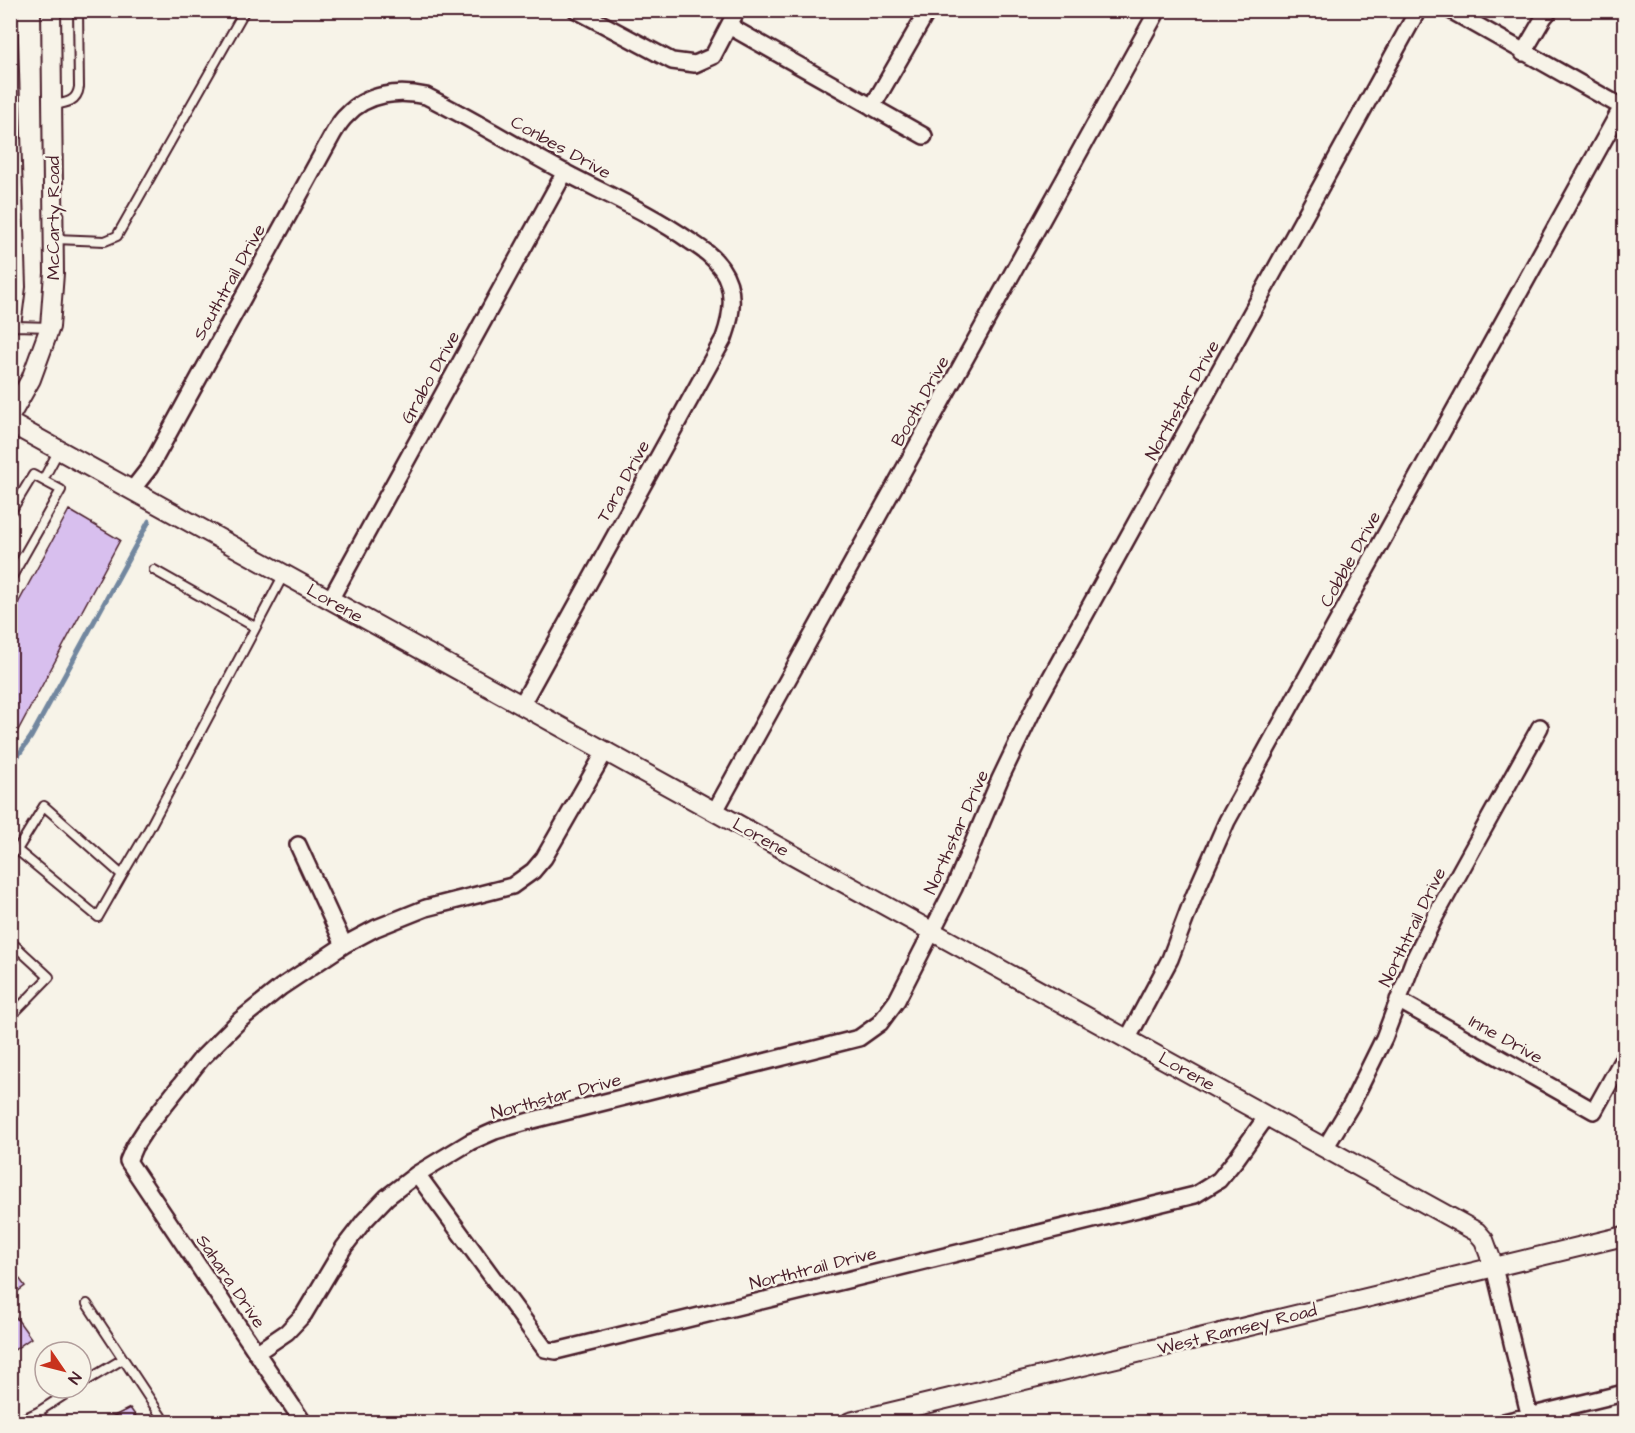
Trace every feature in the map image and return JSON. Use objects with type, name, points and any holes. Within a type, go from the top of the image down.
[{"type":"street","name":"McCarty Road","points":[[10,416],[31,379],[50,327],[54,273],[51,10]]},
{"type":"street","points":[[576,10],[672,61],[695,64],[713,56],[737,10]]},
{"type":"street","points":[[872,107],[928,10]]},
{"type":"street","name":"Booth Drive","points":[[715,811],[1158,10]]},
{"type":"street","name":"Northstar Drive","points":[[256,1353],[287,1332],[304,1314],[344,1247],[387,1197],[417,1174],[470,1142],[495,1131],[544,1117],[859,1038],[880,1023],[897,1000],[954,888],[1000,779],[1036,704],[1418,10]]},
{"type":"street","points":[[1450,10],[1523,53],[1550,10]]},
{"type":"street","points":[[729,26],[924,136]]},
{"type":"street","name":"Cobble Drive","points":[[1128,1038],[1170,958],[1227,821],[1622,108],[1523,53]]},
{"type":"street","name":"Conbes Drive","points":[[368,99],[392,93],[414,93],[426,96],[672,228],[713,257],[723,270]]},
{"type":"street","name":"Southtrail Drive","points":[[132,490],[150,467],[333,134],[347,113],[368,99]]},
{"type":"street","name":"Grabo Drive","points":[[330,600],[565,172]]},
{"type":"street","name":"Tara Drive","points":[[522,704],[724,338],[730,321],[731,306],[729,286],[723,270]]},
{"type":"street","name":"Lorene","points":[[10,423],[1477,1232],[1485,1240],[1494,1267]]},
{"type":"street","name":"Northtrail Drive","points":[[1325,1148],[1351,1105],[1384,1038],[1414,959],[1436,915],[1540,727]]},
{"type":"street","points":[[298,845],[344,945],[376,928],[426,908],[512,886],[533,871],[544,858],[606,750]]},
{"type":"street","name":"Sahara Drive","points":[[303,1422],[128,1161],[147,1127],[201,1059],[240,1020],[281,987],[344,945]]},
{"type":"street","name":"Inne Drive","points":[[1398,1000],[1594,1111],[1624,1057]]},
{"type":"street","name":"Northtrail Drive","points":[[417,1174],[545,1349],[556,1351],[1195,1195],[1219,1180],[1267,1116]]},
{"type":"street","name":"West Ramsey Road","points":[[850,1422],[894,1417],[1624,1236]]},
{"type":"street","points":[[1494,1267],[1531,1419]]},
{"type":"street","points":[[1504,1422],[1531,1419],[1624,1393]]},
{"type":"lane","points":[[12,10],[21,287],[13,328],[50,327]]},
{"type":"lane","points":[[52,105],[67,103],[78,94],[78,10]]},
{"type":"lane","points":[[53,239],[105,241],[117,236],[245,10]]},
{"type":"lane","points":[[43,480],[60,449]]},
{"type":"lane","points":[[10,513],[33,475],[61,490],[10,580]]},
{"type":"lane","points":[[154,570],[255,627]]},
{"type":"lane","points":[[122,875],[44,806],[17,850],[98,918],[159,809],[284,574]]},
{"type":"lane","points":[[10,941],[49,977],[10,1017]]},
{"type":"lane","points":[[87,1304],[165,1422]]},
{"type":"lane","points":[[93,1377],[123,1359]]},
{"type":"lane","points":[[17,1422],[56,1400]]},
{"type":"lane","points":[[38,1412],[45,1422]]},
{"type":"building","points":[[69,510],[120,540],[16,734],[10,738],[10,618]]},
{"type":"building","points":[[10,1266],[25,1286],[10,1297]]},
{"type":"building","points":[[10,1309],[31,1338],[10,1353]]},
{"type":"building","points":[[130,1408],[140,1422],[109,1422],[114,1419],[112,1417]]},
{"type":"waterway","points":[[10,767],[31,737],[149,521]]}]
